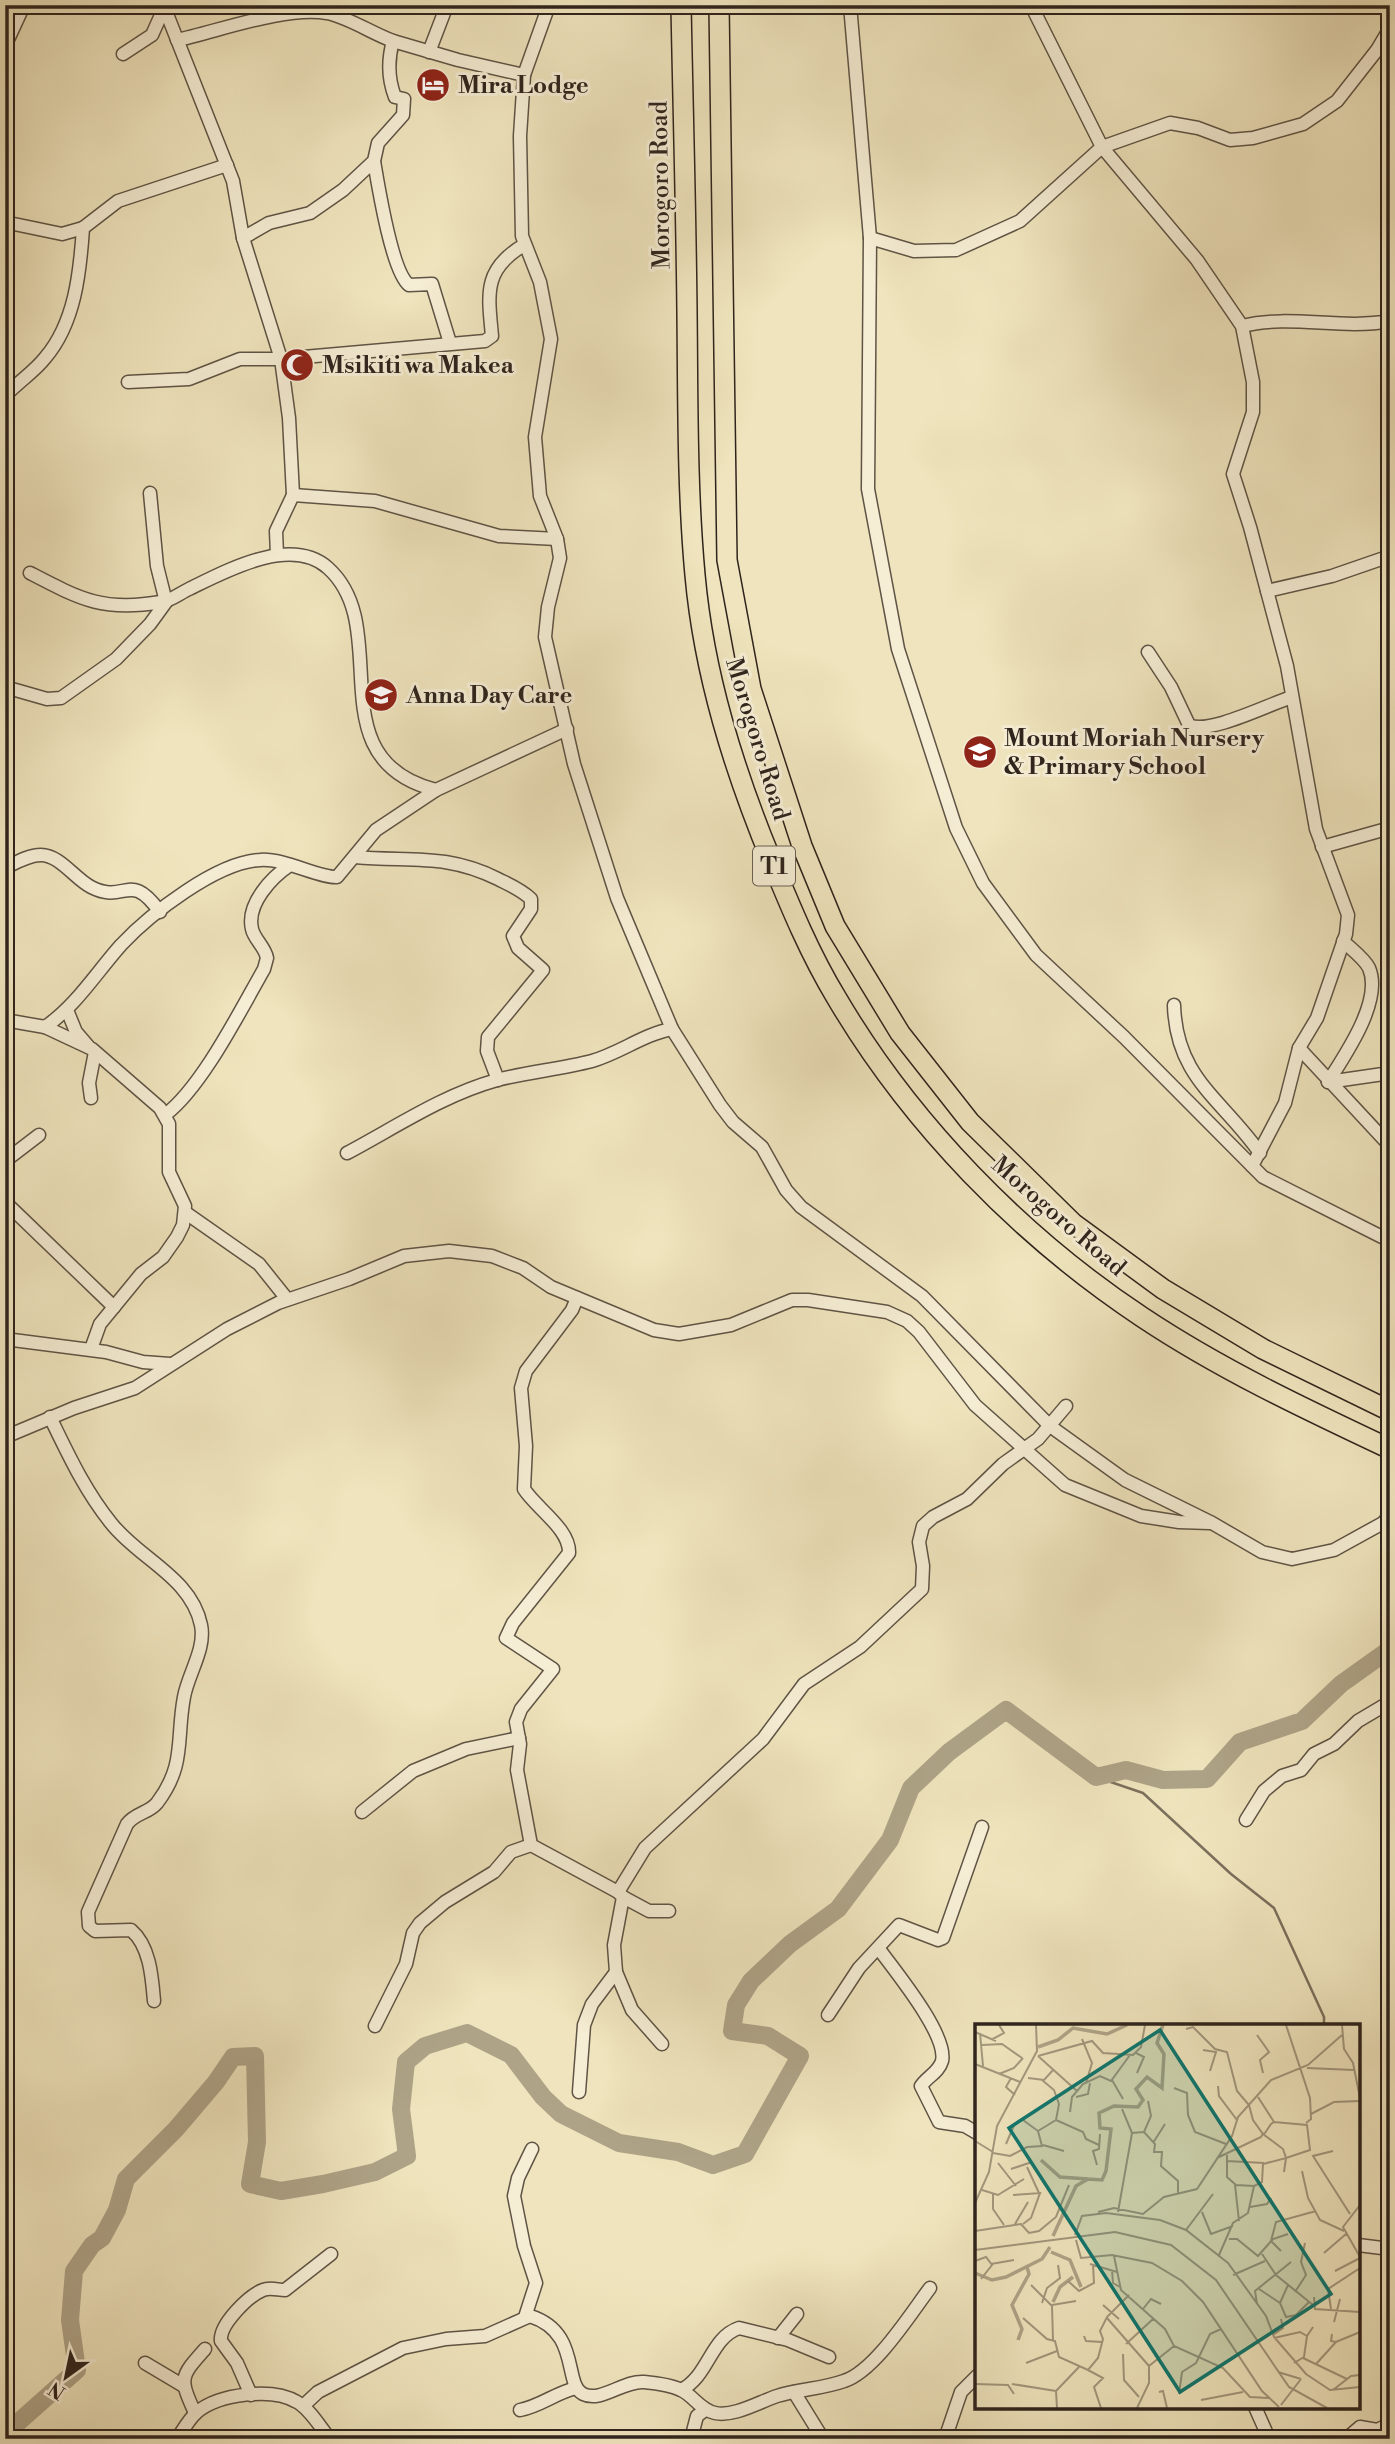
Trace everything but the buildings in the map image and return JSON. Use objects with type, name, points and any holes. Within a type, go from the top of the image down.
[{"type":"highway","name":"Morogoro Road","points":[[681,5],[689,465],[695,577],[710,674],[743,790],[799,926],[836,996],[885,1072],[958,1160],[1050,1247],[1142,1317],[1271,1393],[1390,1450]]},
{"type":"highway","name":"Morogoro Road","points":[[719,5],[727,560],[751,690],[802,846],[835,926],[900,1033],[970,1122],[1074,1224],[1163,1289],[1229,1329],[1390,1411]]},
{"type":"street","points":[[5,46],[24,5]]},
{"type":"street","points":[[429,52],[447,5]]},
{"type":"street","points":[[549,5],[524,75],[520,136],[524,245],[540,282],[551,339],[550,365],[540,399],[535,462],[540,496],[557,539],[559,571],[548,607],[545,636],[574,764],[617,898],[672,1028],[719,1105],[733,1122],[762,1147],[786,1190],[801,1207],[922,1296],[1049,1426],[1125,1480],[1212,1523],[1262,1552],[1292,1559],[1334,1550],[1382,1523],[1390,1515]]},
{"type":"street","points":[[850,5],[870,238],[866,427],[872,515],[898,649],[956,828],[983,883],[1035,955],[1124,1037],[1252,1166],[1273,1184],[1314,1200],[1390,1241]]},
{"type":"street","points":[[1031,5],[1102,147],[1197,260],[1242,326],[1253,382],[1253,412],[1233,474],[1267,592],[1292,697],[1307,786],[1322,848],[1345,902],[1347,926],[1317,1018],[1299,1048],[1285,1103],[1252,1166]]},
{"type":"street","points":[[165,7],[233,181],[243,238],[281,359],[289,418],[293,495],[276,531],[277,555]]},
{"type":"street","points":[[124,54],[152,34],[165,7]]},
{"type":"street","points":[[177,40],[253,21],[324,13],[393,41],[524,75]]},
{"type":"street","points":[[870,238],[914,251],[957,250],[1020,221],[1102,147],[1170,123],[1198,128],[1230,140],[1253,138],[1303,124],[1337,101],[1377,50],[1390,28]]},
{"type":"street","points":[[393,41],[389,57],[391,88],[395,97],[404,99],[403,115],[378,143],[374,161],[395,258],[404,281],[409,285],[432,284],[450,342]]},
{"type":"street","points":[[243,238],[270,223],[320,208],[374,161]]},
{"type":"street","points":[[5,228],[11,224],[62,234],[83,228],[118,201],[227,165]]},
{"type":"street","points":[[5,396],[44,360],[66,326],[81,263],[83,228]]},
{"type":"street","points":[[128,382],[189,379],[240,359],[281,359],[485,341],[491,338],[489,292],[492,278],[502,262],[524,245]]},
{"type":"street","points":[[1242,326],[1259,322],[1360,326],[1390,321]]},
{"type":"street","points":[[150,493],[157,566],[166,602]]},
{"type":"street","points":[[293,495],[375,501],[499,536],[557,539]]},
{"type":"street","points":[[5,687],[47,699],[61,698],[116,659],[150,624],[166,602],[217,575],[277,555],[309,557],[328,568],[336,577],[352,614],[363,702],[374,747],[390,768],[419,785],[436,790]]},
{"type":"street","points":[[1267,592],[1342,573],[1390,556]]},
{"type":"street","points":[[30,573],[81,600],[97,604],[166,602]]},
{"type":"street","points":[[1147,652],[1171,687],[1189,725],[1195,728],[1213,726],[1292,697]]},
{"type":"street","points":[[46,1027],[67,1010],[123,943],[204,878],[229,866],[262,859],[337,877],[376,830],[436,790],[532,743],[568,729]]},
{"type":"street","points":[[1322,848],[1390,828]]},
{"type":"street","points":[[5,869],[19,861],[41,855],[54,859],[90,887],[107,892],[134,887],[142,890],[160,912]]},
{"type":"street","points":[[355,857],[394,860],[425,858],[453,862],[488,874],[531,899],[531,909],[513,936],[518,948],[543,970],[488,1037],[487,1051],[498,1080]]},
{"type":"street","points":[[165,1115],[184,1096],[264,969],[267,953],[252,932],[252,913],[266,886],[290,865]]},
{"type":"street","points":[[1328,1082],[1360,1028],[1372,989],[1368,966],[1343,941]]},
{"type":"street","points":[[1174,1005],[1179,1045],[1188,1068],[1260,1153]]},
{"type":"street","points":[[67,1010],[76,1032],[93,1050],[145,1093],[165,1115],[169,1124],[169,1172],[186,1213],[259,1264],[287,1299]]},
{"type":"street","points":[[5,1020],[46,1027],[93,1050]]},
{"type":"street","points":[[347,1153],[438,1101],[498,1080],[592,1061],[624,1049],[658,1031],[672,1028]]},
{"type":"street","points":[[1299,1048],[1390,1146]]},
{"type":"street","points":[[91,1098],[89,1083],[93,1050]]},
{"type":"street","points":[[1328,1082],[1390,1073]]},
{"type":"street","points":[[5,1160],[39,1135]]},
{"type":"street","points":[[5,1202],[114,1307]]},
{"type":"street","points":[[91,1349],[98,1328],[114,1307],[141,1274],[163,1257],[183,1226],[186,1213]]},
{"type":"street","points":[[5,1437],[50,1417],[135,1388],[227,1329],[287,1299],[349,1279],[404,1256],[449,1251],[492,1256],[523,1268],[551,1287],[577,1298],[654,1329],[679,1334],[731,1325],[792,1300],[887,1312],[907,1321],[919,1332],[965,1395],[1050,1475],[1095,1500],[1153,1519],[1212,1523]]},
{"type":"street","points":[[531,1845],[517,1770],[519,1738],[516,1722],[522,1709],[552,1669],[506,1638],[513,1623],[566,1557],[569,1548],[560,1531],[524,1489],[526,1446],[521,1388],[526,1371],[572,1310],[577,1298]]},
{"type":"street","points":[[5,1339],[91,1349],[143,1362],[170,1364]]},
{"type":"street","points":[[662,2044],[636,2017],[616,1972],[614,1945],[620,1895],[645,1849],[763,1739],[804,1684],[860,1647],[922,1589],[923,1566],[919,1542],[923,1526],[933,1517],[967,1499],[1049,1426],[1066,1406]]},
{"type":"street","points":[[50,1417],[85,1488],[125,1540],[183,1589],[202,1627],[198,1651],[184,1694],[178,1768],[156,1804],[133,1817],[127,1824],[88,1912],[89,1926],[95,1931],[131,1930],[141,1939],[150,1973],[153,2001]]},
{"type":"street","points":[[1246,1820],[1264,1791],[1282,1776],[1301,1770],[1314,1754],[1334,1744],[1359,1721],[1390,1702]]},
{"type":"street","points":[[362,1812],[414,1771],[466,1749],[519,1738]]},
{"type":"street","points":[[828,2015],[859,1968],[901,1924],[938,1940],[943,1938],[982,1827]]},
{"type":"street","points":[[375,2026],[407,1964],[413,1933],[420,1923],[437,1907],[494,1872],[511,1852],[531,1845],[649,1911],[669,1911]]},
{"type":"street","points":[[879,1949],[912,1991],[940,2047],[943,2058],[939,2067],[921,2085],[929,2105],[939,2122],[965,2126],[975,2132]]},
{"type":"street","points":[[579,2092],[584,2025],[592,2004],[616,1972]]},
{"type":"street","points":[[525,2316],[536,2283],[514,2196],[517,2178],[532,2149]]},
{"type":"street","points":[[1360,2245],[1390,2249]]},
{"type":"street","points":[[251,2395],[237,2363],[221,2341],[221,2332],[255,2294],[270,2288],[285,2290],[331,2254]]},
{"type":"street","points":[[303,2406],[318,2392],[403,2348],[446,2339],[485,2336],[525,2316],[543,2320],[556,2331],[565,2346],[576,2388],[583,2394],[595,2397],[641,2381],[681,2390],[705,2410],[726,2413],[794,2392],[847,2381],[857,2375],[888,2343],[930,2288]]},
{"type":"street","points":[[778,2338],[797,2314]]},
{"type":"street","points":[[681,2390],[693,2384],[714,2349],[734,2329],[744,2328],[778,2338],[829,2357]]},
{"type":"street","points":[[195,2413],[182,2385],[183,2376],[205,2349]]},
{"type":"street","points":[[145,2363],[182,2385]]},
{"type":"street","points":[[945,2439],[961,2392],[975,2378]]},
{"type":"street","points":[[520,2410],[535,2407],[558,2392],[576,2388]]},
{"type":"street","points":[[794,2392],[822,2439]]},
{"type":"street","points":[[177,2439],[195,2413],[207,2406],[251,2395],[281,2394],[303,2406],[330,2439]]},
{"type":"street","points":[[1256,2409],[1267,2434]]},
{"type":"street","points":[[691,2439],[697,2416],[705,2410]]},
{"type":"street","points":[[1346,2439],[1360,2427],[1377,2430],[1390,2424]]},
{"type":"waterway","points":[[5,2434],[77,2370],[70,2320],[74,2271],[92,2245],[102,2238],[117,2210],[126,2179],[176,2129],[216,2082],[233,2057],[255,2056],[257,2142],[250,2184],[281,2191],[375,2172],[407,2156],[401,2109],[406,2062],[425,2046],[467,2033],[511,2055],[543,2097],[561,2114],[619,2143],[678,2152],[713,2165],[745,2154],[800,2056],[768,2036],[732,2031],[736,2005],[751,1981],[790,1944],[838,1909],[890,1840],[911,1788],[949,1752],[1006,1710],[1096,1777],[1126,1770],[1163,1780],[1207,1779],[1240,1742],[1302,1721],[1341,1684],[1390,1649]]},
{"type":"waterway","points":[[1096,1777],[1143,1793],[1231,1874],[1274,1908],[1324,2017],[1324,2024]]},
{"type":"place","name":"Mira Lodge","points":[[433,85]]},
{"type":"place","name":"Msikiti wa Makea","points":[[297,365]]},
{"type":"place","name":"Anna Day Care","points":[[381,695]]},
{"type":"place","name":"Mount Moriah Nursery & Primary School","points":[[980,752]]}]
